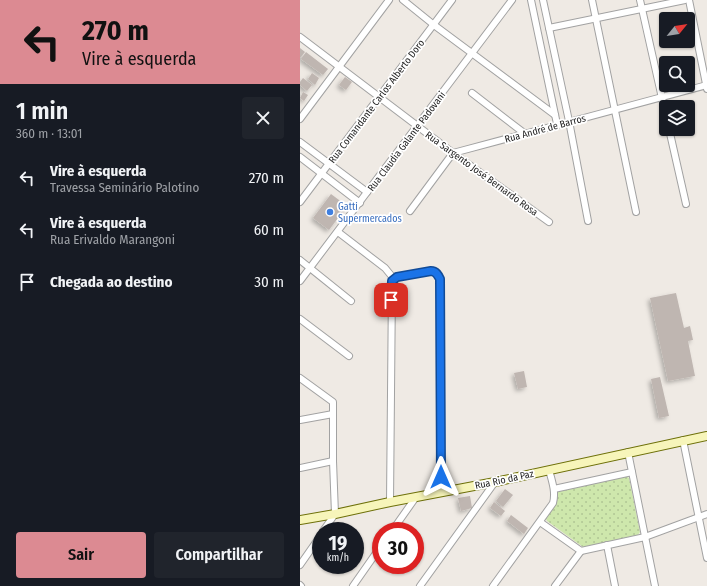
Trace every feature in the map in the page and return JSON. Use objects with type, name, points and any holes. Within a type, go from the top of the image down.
[{"type":"main road","name":"Rua Rio da Paz","points":[[300,520],[495,482],[707,436]]},
{"type":"street","points":[[300,119],[389,0]]},
{"type":"street","points":[[402,0],[555,115]]},
{"type":"street","name":"Rua Comandante Carlos Alberto Doro","points":[[300,202],[452,0]]},
{"type":"street","name":"Rua Claudia Galante Padovani","points":[[300,281],[512,0]]},
{"type":"street","points":[[592,0],[616,109],[636,212]]},
{"type":"street","points":[[640,0],[663,100]]},
{"type":"street","points":[[549,28],[685,0]]},
{"type":"street","points":[[689,0],[707,86]]},
{"type":"street","points":[[557,124],[532,2],[544,2],[588,222]]},
{"type":"street","name":"Rua Sargento José Bernardo Rosa","points":[[300,37],[453,153],[549,222]]},
{"type":"street","name":"Rua André de Barros","points":[[453,153],[557,124],[707,86]]},
{"type":"street","points":[[472,93],[524,133]]},
{"type":"street","points":[[671,136],[686,204]]},
{"type":"street","points":[[300,142],[367,192]]},
{"type":"street","points":[[410,211],[453,153]]},
{"type":"street","points":[[300,157],[360,203]]},
{"type":"street","points":[[338,232],[384,268],[394,279]]},
{"type":"street","points":[[300,260],[351,301]]},
{"type":"street","points":[[390,502],[392,284],[394,279],[397,277],[431,271],[436,272],[440,279],[441,492]]},
{"type":"street","points":[[300,319],[350,356]]},
{"type":"street","points":[[300,378],[333,402],[335,514],[330,522]]},
{"type":"street","points":[[300,420],[333,414]]},
{"type":"street","points":[[683,440],[707,558]]},
{"type":"street","points":[[628,452],[655,586]]},
{"type":"street","points":[[300,468],[333,461]]},
{"type":"street","points":[[493,586],[553,503],[555,497],[549,470]]},
{"type":"street","points":[[554,489],[632,472]]},
{"type":"street","points":[[420,586],[495,482]]},
{"type":"street","points":[[398,522],[416,497]]},
{"type":"street","points":[[556,586],[581,551],[645,537],[707,514]]},
{"type":"street","points":[[540,522],[581,551]]},
{"type":"street","points":[[607,545],[615,586]]},
{"type":"street","points":[[300,565],[312,548]]},
{"type":"street","points":[[353,586],[372,559]]},
{"type":"green space","points":[[626,476],[629,478],[640,532],[638,535],[583,547],[547,521],[546,519],[556,503],[556,493],[558,491]]},
{"type":"building","points":[[300,48],[305,52],[300,58]]},
{"type":"building","points":[[306,52],[328,69],[323,75],[301,59]]},
{"type":"building","points":[[312,73],[319,78],[315,85],[308,79]]},
{"type":"building","points":[[345,77],[352,82],[346,90],[339,85]]},
{"type":"building","points":[[303,78],[312,85],[307,91],[300,85]]},
{"type":"building","points":[[303,92],[308,95],[304,101],[300,98]]},
{"type":"building","name":"Gatti Supermercados","points":[[331,194],[347,206],[329,230],[313,218]]},
{"type":"building","points":[[676,293],[684,328],[690,326],[693,340],[688,341],[695,376],[668,381],[650,298]]},
{"type":"building","points":[[524,371],[527,387],[518,389],[514,373]]},
{"type":"building","points":[[660,377],[669,416],[659,418],[651,379]]},
{"type":"building","points":[[505,489],[513,495],[503,507],[496,501]]},
{"type":"building","points":[[470,496],[472,508],[461,511],[458,498]]},
{"type":"building","points":[[494,502],[505,511],[501,516],[490,508]]},
{"type":"building","points":[[511,515],[528,528],[524,534],[507,521]]},
{"type":"place","name":"Gatti Supermercados","points":[[330,212]]},
{"type":"route","points":[[391,300],[392,281],[397,277],[433,271],[436,272],[440,279],[441,477]]}]
